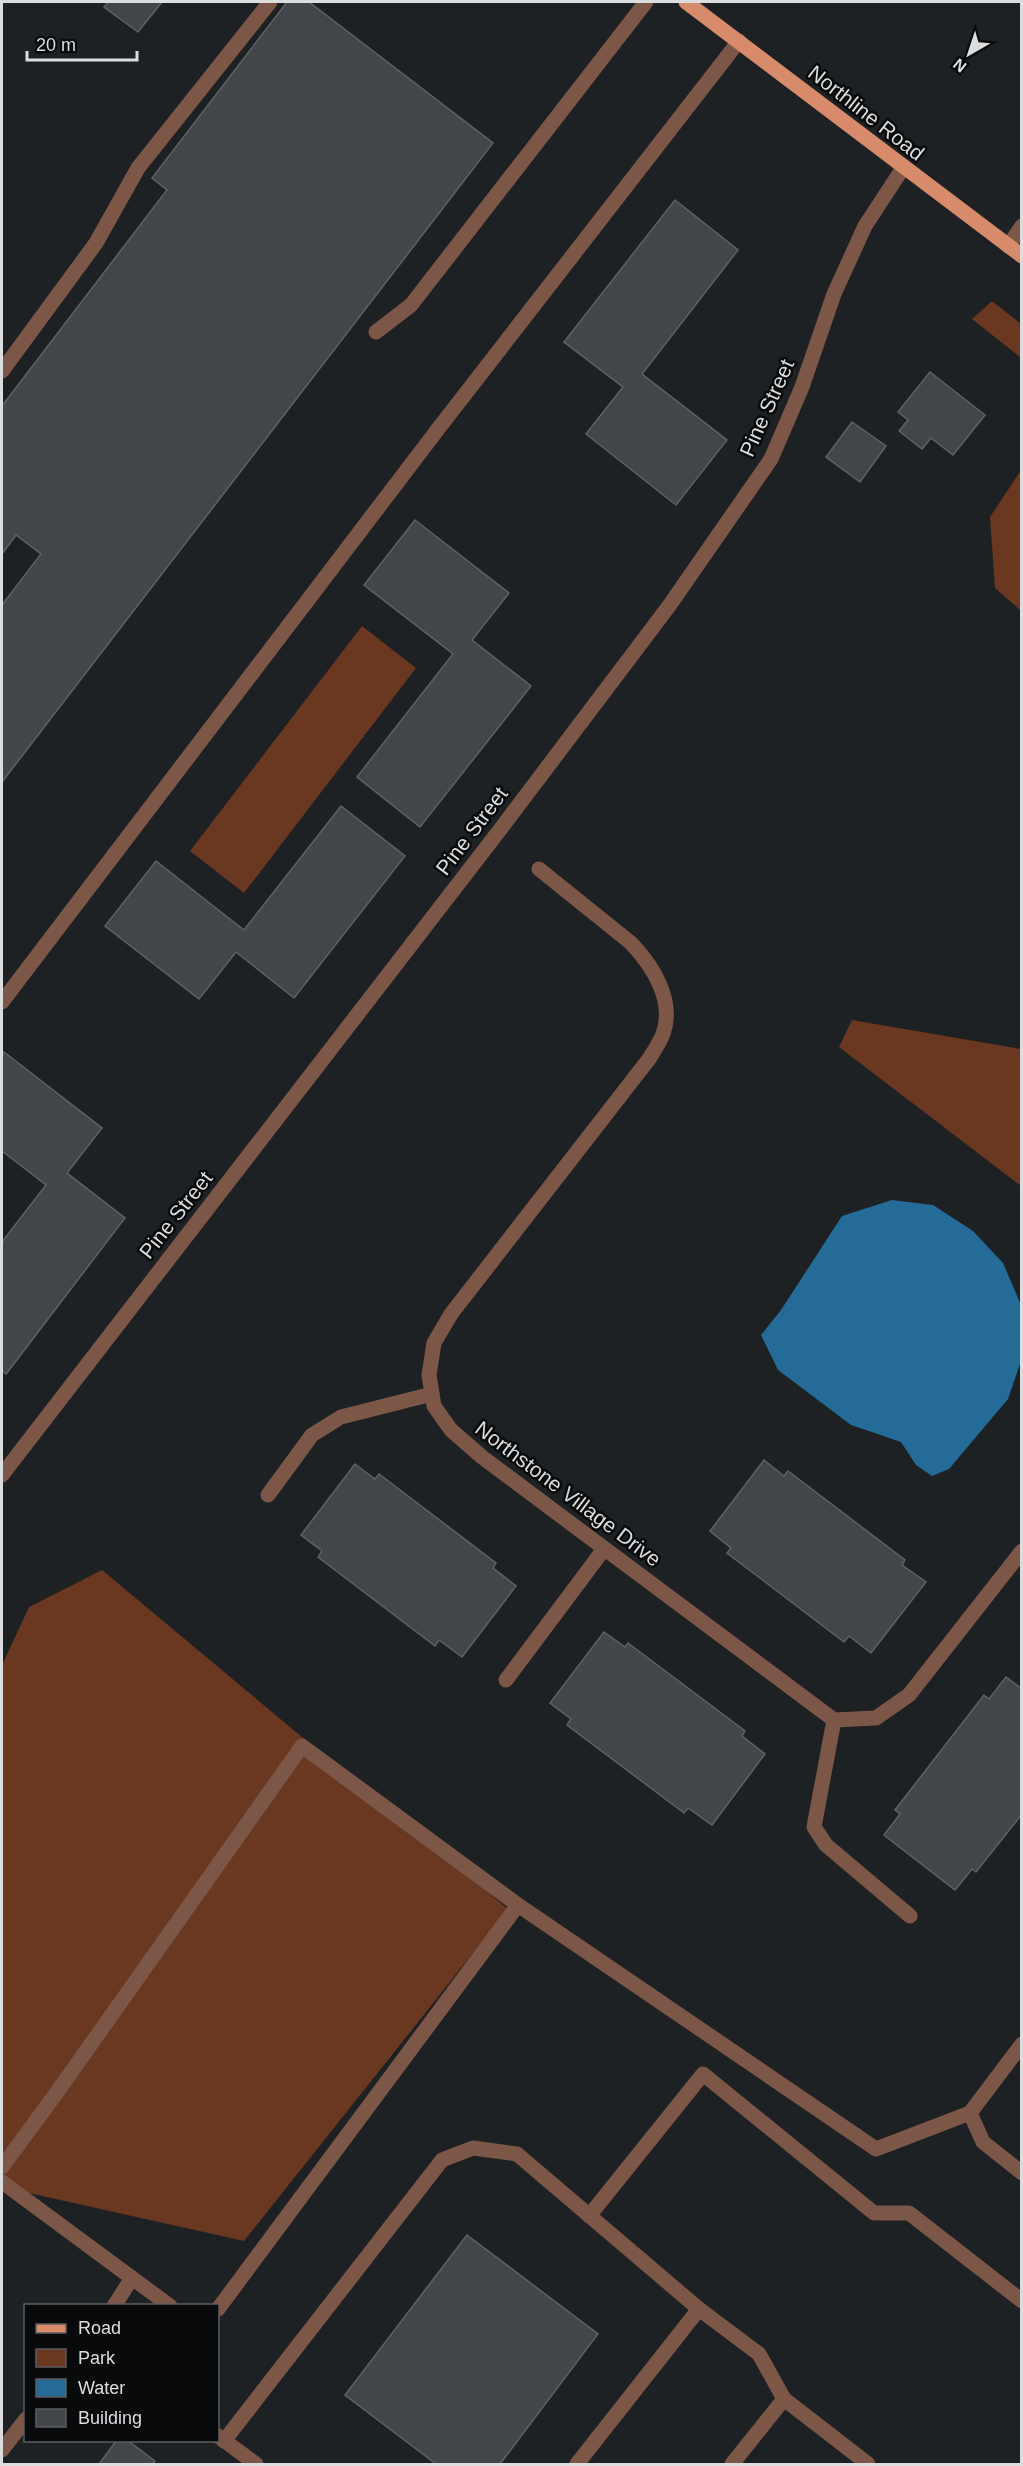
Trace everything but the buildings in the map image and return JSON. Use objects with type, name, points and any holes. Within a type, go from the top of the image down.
[{"type":"main road","name":"Northline Road","points":[[686,2],[1022,256]]},
{"type":"street","points":[[2,371],[96,243],[138,168],[270,2]]},
{"type":"street","points":[[376,332],[411,305],[646,2]]},
{"type":"street","points":[[2,1002],[438,429],[740,41]]},
{"type":"street","name":"Pine Street","points":[[2,1475],[499,831],[669,606],[771,459],[802,387],[834,294],[865,226],[903,168]]},
{"type":"street","points":[[1008,246],[1022,226]]},
{"type":"street","name":"Northstone Village Drive","points":[[538,869],[632,943],[645,957],[662,987],[666,1012],[664,1033],[649,1059],[451,1314],[434,1343],[429,1375],[434,1406],[450,1430],[482,1457],[834,1720]]},
{"type":"street","points":[[268,1495],[312,1436],[341,1416],[432,1394]]},
{"type":"street","points":[[506,1680],[604,1549]]},
{"type":"street","points":[[909,1916],[826,1845],[814,1827],[834,1720],[876,1718],[909,1695],[1022,1551]]},
{"type":"street","points":[[2,2167],[302,1746],[518,1905],[876,2149],[970,2113],[1022,2044]]},
{"type":"street","points":[[219,2308],[518,1905]]},
{"type":"street","points":[[589,2216],[703,2074],[874,2213],[909,2213],[1022,2301]]},
{"type":"street","points":[[970,2113],[983,2142],[1022,2173]]},
{"type":"street","points":[[256,2464],[220,2438],[442,2160],[473,2148],[517,2154],[699,2309],[759,2354],[784,2399],[868,2464]]},
{"type":"street","points":[[2,2182],[167,2304]]},
{"type":"street","points":[[115,2304],[132,2278]]},
{"type":"street","points":[[577,2464],[699,2309]]},
{"type":"street","points":[[732,2464],[784,2399]]},
{"type":"street","points":[[2,2450],[24,2422]]},
{"type":"green space","points":[[992,301],[1021,324],[1021,358],[972,319]]},
{"type":"green space","points":[[1021,470],[1021,611],[995,588],[990,517]]},
{"type":"green space","points":[[362,626],[416,668],[244,893],[190,851]]},
{"type":"green space","points":[[852,1020],[1021,1049],[1021,1186],[839,1047]]},
{"type":"green space","points":[[102,1570],[508,1909],[244,2241],[2,2187],[2,1665],[29,1607]]},
{"type":"water","points":[[892,1200],[933,1205],[973,1231],[1003,1263],[1021,1305],[1021,1361],[1008,1399],[949,1469],[932,1476],[916,1465],[901,1442],[851,1425],[778,1370],[761,1335],[781,1310],[842,1216]]}]
